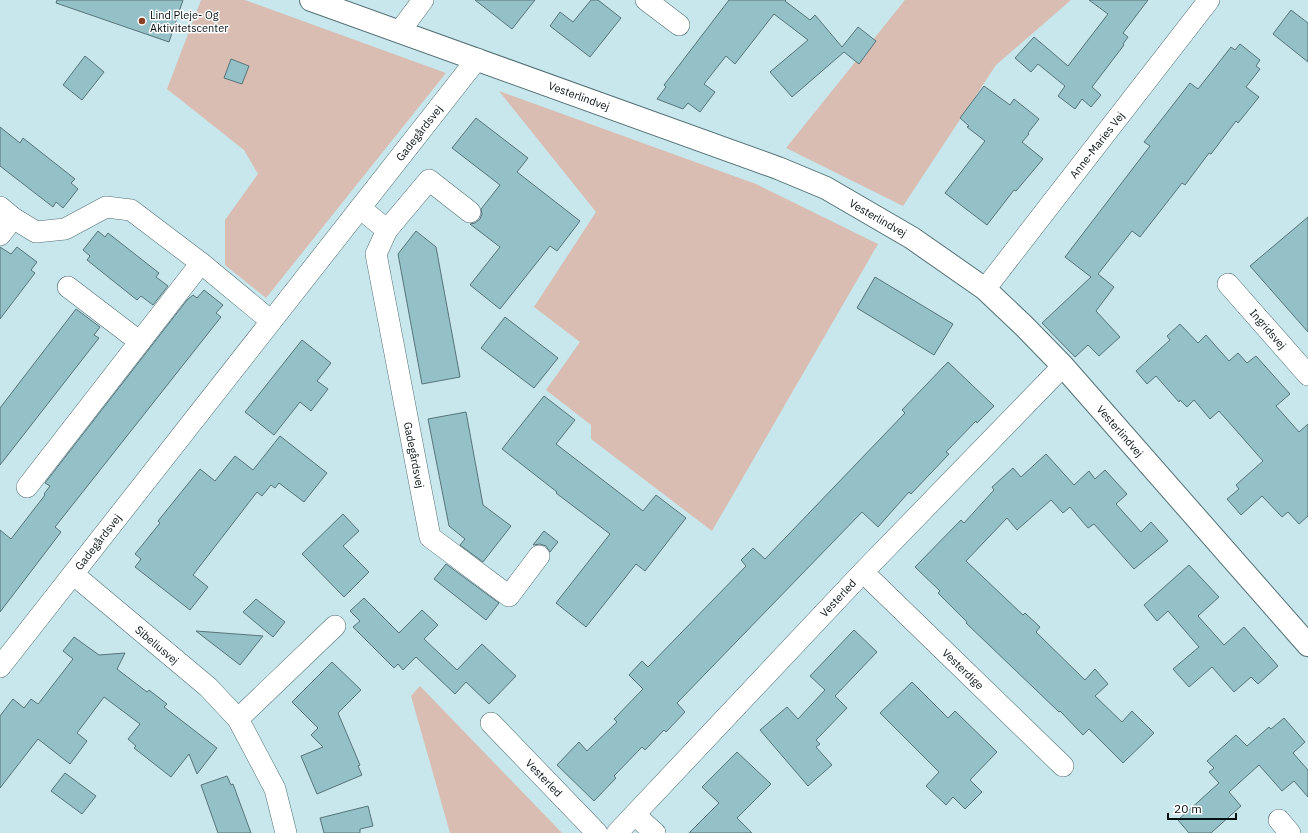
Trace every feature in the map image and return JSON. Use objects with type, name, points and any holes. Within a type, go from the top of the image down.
[{"type":"street","name":"Vesterlindvej","points":[[311,0],[778,168],[826,188],[912,238],[985,289],[1063,366],[1308,645]]},
{"type":"street","points":[[400,31],[423,0]]},
{"type":"street","points":[[646,0],[679,25]]},
{"type":"street","name":"Anne-Maries Vej","points":[[985,289],[1209,0]]},
{"type":"street","name":"Gadegårdsvej","points":[[0,667],[477,59]]},
{"type":"street","name":"Gadegårdsvej","points":[[470,212],[429,180],[387,230],[376,254],[430,537],[509,596],[539,556]]},
{"type":"street","points":[[0,235],[7,212],[36,232],[65,230],[106,207],[131,210],[201,264],[270,321]]},
{"type":"street","points":[[360,208],[387,230]]},
{"type":"street","points":[[28,488],[201,264]]},
{"type":"street","name":"Ingridsvej","points":[[1228,284],[1308,375]]},
{"type":"street","points":[[68,287],[140,342]]},
{"type":"street","name":"Vesterled","points":[[617,833],[863,572],[1063,366]]},
{"type":"street","name":"Vesterdige","points":[[863,572],[1063,766]]},
{"type":"street","name":"Sibeliusvej","points":[[73,574],[208,686],[238,719],[275,788],[286,833]]},
{"type":"street","points":[[238,719],[335,626]]},
{"type":"street","name":"Vesterled","points":[[491,723],[597,833]]},
{"type":"street","points":[[635,815],[655,833]]},
{"type":"shaded area","points":[[201,0],[245,0],[446,73],[266,298],[225,265],[225,220],[258,174],[244,150],[167,89]]},
{"type":"shaded area","points":[[905,0],[1071,0],[996,65],[903,206],[786,148]]},
{"type":"shaded area","points":[[499,91],[756,184],[878,244],[712,531],[591,439],[591,425],[546,390],[580,342],[534,307],[596,212]]},
{"type":"shaded area","points":[[420,686],[562,833],[450,833],[411,696]]},
{"type":"building","name":"Lind Pleje- Og Aktivitetscenter","points":[[57,0],[183,0],[169,42],[56,3]]},
{"type":"building","points":[[475,0],[535,0],[512,29]]},
{"type":"building","points":[[591,0],[598,0],[621,18],[590,57],[550,26],[560,12],[573,22]]},
{"type":"building","points":[[729,0],[786,0],[785,1],[810,20],[815,15],[842,47],[858,27],[876,41],[859,64],[844,52],[792,97],[770,72],[808,40],[774,14],[735,64],[726,56],[704,84],[715,92],[700,112],[688,103],[683,109],[657,99],[666,87],[664,85]]},
{"type":"building","points":[[1089,0],[1148,0],[1123,33],[1128,37],[1123,44],[1124,45],[1092,87],[1101,95],[1091,107],[1082,99],[1075,109],[1058,96],[1065,86],[1038,64],[1031,72],[1015,58],[1034,37],[1068,66],[1108,14]]},
{"type":"building","points":[[1291,10],[1308,23],[1308,62],[1273,34]]},
{"type":"building","points":[[1240,44],[1260,60],[1256,66],[1260,69],[1246,87],[1259,97],[1238,123],[1236,121],[1211,154],[1209,153],[1185,185],[1182,183],[1140,237],[1132,231],[1098,274],[1114,287],[1096,311],[1120,337],[1099,356],[1088,345],[1075,357],[1042,323],[1091,277],[1065,257],[1150,146],[1144,142],[1190,83],[1198,89],[1231,47],[1235,50]]},
{"type":"building","points":[[85,56],[104,72],[82,100],[63,85]]},
{"type":"building","points":[[231,59],[249,66],[242,84],[224,78]]},
{"type":"building","points":[[984,86],[1010,105],[1014,99],[1039,119],[1022,142],[1043,159],[1016,191],[1014,190],[987,225],[945,193],[985,141],[967,127],[969,126],[960,118]]},
{"type":"building","points":[[476,118],[528,158],[517,172],[580,221],[557,251],[550,246],[500,309],[470,285],[500,247],[470,224],[475,223],[480,219],[482,214],[481,209],[500,185],[452,148]]},
{"type":"building","points":[[0,127],[20,143],[23,138],[75,179],[71,183],[78,189],[63,208],[56,202],[53,207],[0,166]]},
{"type":"building","points":[[1308,217],[1308,332],[1250,266]]},
{"type":"building","points":[[98,231],[105,237],[108,233],[159,273],[156,277],[168,286],[153,305],[141,296],[137,300],[87,260],[90,256],[83,250]]},
{"type":"building","points":[[416,231],[436,247],[460,377],[422,384],[398,254]]},
{"type":"building","points":[[0,247],[11,254],[17,247],[37,262],[31,270],[35,273],[0,319]]},
{"type":"building","points":[[875,277],[953,324],[934,355],[857,308]]},
{"type":"building","points":[[204,290],[223,305],[216,313],[221,317],[55,527],[61,532],[0,612],[0,530],[11,539],[45,495],[44,494],[50,486],[45,483],[187,300],[193,295],[197,298]]},
{"type":"building","points":[[76,309],[100,327],[94,335],[99,338],[0,465],[0,408]]},
{"type":"building","points":[[505,317],[558,358],[534,388],[481,348]]},
{"type":"building","points":[[1180,324],[1198,343],[1206,335],[1229,361],[1238,353],[1247,363],[1256,356],[1290,394],[1276,406],[1299,432],[1308,424],[1308,516],[1299,524],[1288,512],[1282,517],[1262,496],[1241,515],[1227,499],[1239,489],[1236,485],[1263,461],[1219,411],[1210,419],[1194,400],[1187,407],[1180,400],[1179,402],[1156,376],[1147,384],[1136,371],[1170,340],[1167,336]]},
{"type":"building","points":[[302,340],[331,363],[317,381],[328,389],[311,411],[300,402],[274,435],[245,412]]},
{"type":"building","points":[[948,362],[994,406],[977,423],[976,421],[946,452],[949,454],[911,494],[909,492],[878,527],[862,512],[677,703],[685,712],[666,732],[664,730],[645,750],[642,747],[614,776],[616,778],[594,801],[557,765],[579,742],[587,751],[617,722],[614,719],[643,689],[629,675],[642,661],[648,667],[746,566],[741,560],[753,548],[765,559],[905,413],[902,410]]},
{"type":"building","points":[[544,396],[575,420],[556,444],[643,511],[656,495],[686,518],[645,571],[636,564],[586,627],[556,603],[610,534],[502,449]]},
{"type":"building","points":[[466,412],[483,505],[511,526],[483,562],[460,545],[465,539],[449,526],[428,419]]},
{"type":"building","points":[[280,436],[327,473],[304,502],[279,483],[275,488],[271,485],[262,496],[257,492],[193,575],[208,587],[190,610],[135,567],[141,559],[135,554],[160,523],[158,521],[200,469],[215,481],[235,456],[253,470]]},
{"type":"building","points":[[1046,454],[1074,485],[1089,471],[1095,479],[1105,470],[1127,494],[1116,504],[1141,532],[1151,522],[1168,541],[1134,569],[1094,524],[1088,528],[1070,507],[1063,513],[1051,500],[1017,530],[1007,518],[966,561],[1023,615],[1025,613],[1040,627],[1036,632],[1085,680],[1095,669],[1108,684],[1095,696],[1122,722],[1132,711],[1154,733],[1123,763],[1089,729],[1083,735],[1060,711],[1059,712],[966,623],[967,622],[938,593],[940,591],[915,567],[961,520],[964,523],[994,490],[992,487],[1013,468],[1021,477]]},
{"type":"building","points":[[343,514],[359,531],[343,546],[369,572],[344,597],[302,554]]},
{"type":"building","points":[[544,531],[558,542],[550,552],[546,546],[540,544],[533,545]]},
{"type":"building","points":[[446,564],[499,603],[486,620],[434,579]]},
{"type":"building","points":[[1189,565],[1219,597],[1198,616],[1224,645],[1244,627],[1278,666],[1258,684],[1251,677],[1234,692],[1212,667],[1189,687],[1173,669],[1199,647],[1168,611],[1157,621],[1144,605]]},
{"type":"building","points":[[364,598],[399,633],[422,610],[438,625],[424,639],[457,670],[482,644],[516,676],[489,704],[466,682],[455,694],[416,657],[403,670],[398,664],[394,668],[353,627],[360,621],[350,611]]},
{"type":"building","points":[[256,599],[285,622],[273,637],[243,612]]},
{"type":"building","points":[[854,630],[877,652],[835,696],[847,708],[816,740],[820,744],[816,747],[832,765],[808,786],[760,730],[787,707],[798,719],[825,690],[810,676]]},
{"type":"building","points":[[196,631],[263,636],[240,665]]},
{"type":"building","points":[[74,637],[99,655],[125,653],[117,669],[147,692],[149,690],[167,704],[164,707],[217,748],[197,774],[189,754],[171,777],[134,748],[136,746],[128,739],[140,724],[104,697],[77,733],[87,741],[70,764],[38,739],[0,788],[0,716],[13,699],[24,708],[31,699],[38,704],[39,703],[73,659],[63,651]]},
{"type":"building","points":[[332,662],[361,690],[338,713],[360,765],[358,766],[362,775],[317,794],[301,756],[323,747],[311,735],[318,728],[292,702]]},
{"type":"building","points":[[912,682],[948,718],[955,711],[997,752],[970,780],[982,792],[965,809],[953,797],[946,805],[926,786],[939,772],[880,713]]},
{"type":"building","points":[[1284,718],[1305,742],[1293,753],[1308,770],[1308,797],[1294,781],[1282,791],[1259,765],[1229,792],[1241,806],[1211,833],[1189,833],[1178,820],[1219,783],[1209,772],[1214,768],[1207,761],[1236,735],[1247,746],[1269,727],[1271,729]]},
{"type":"building","points":[[737,752],[771,784],[737,818],[752,833],[689,833],[719,803],[702,787]]},
{"type":"building","points":[[65,773],[96,796],[82,814],[51,791]]},
{"type":"building","points":[[227,776],[231,785],[233,784],[251,833],[218,833],[201,785]]},
{"type":"building","points":[[368,806],[373,826],[360,829],[360,833],[324,833],[320,818]]},
{"type":"place","name":"Lind Pleje- Og Aktivitetscenter","points":[[142,21]]}]
